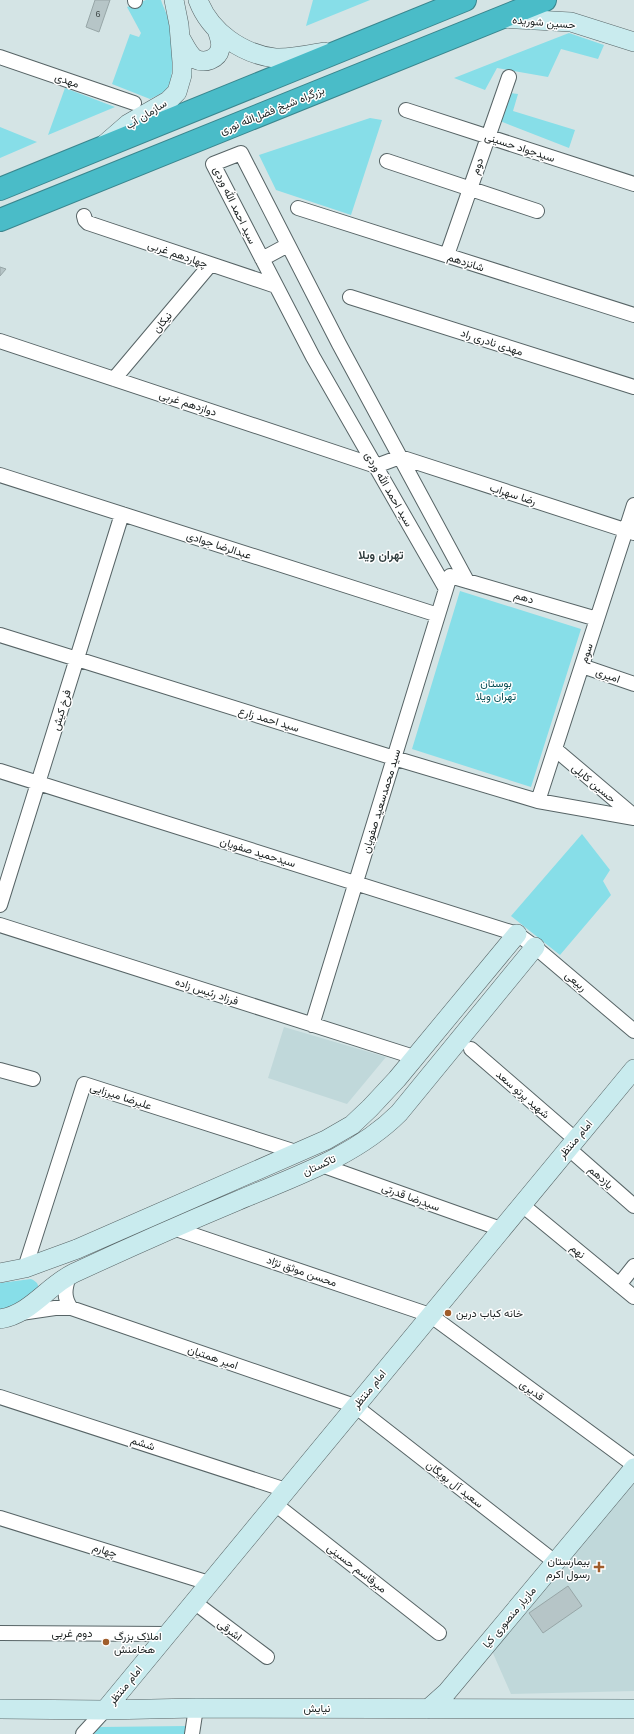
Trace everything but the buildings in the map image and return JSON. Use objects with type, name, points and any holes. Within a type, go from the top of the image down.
[{"type":"highway","points":[[0,189],[465,0]]},
{"type":"highway","name":"بزرگراه شیخ فضل‌الله نوری","points":[[0,220],[545,0]]},
{"type":"main road","name":"سازمان آب","points":[[99,149],[128,124],[168,101],[177,92],[182,75],[178,12],[174,0]]},
{"type":"main road","points":[[198,0],[209,22],[217,30],[247,51],[261,56],[277,58],[345,49]]},
{"type":"main road","name":"حسین شوریده","points":[[500,18],[572,22],[634,42]]},
{"type":"main road","points":[[180,38],[191,56],[196,60],[208,61],[214,58],[220,50],[220,40],[217,30]]},
{"type":"main road","name":"تاکستان","points":[[0,1273],[25,1268],[77,1249],[326,1140],[352,1125],[370,1108],[517,934]]},
{"type":"main road","name":"تاکستان","points":[[0,1319],[19,1313],[69,1276],[173,1228],[321,1165],[366,1141],[384,1129],[399,1113],[535,946]]},
{"type":"main road","points":[[414,1057],[433,1071]]},
{"type":"main road","name":"امام منتظر","points":[[105,1710],[521,1204],[632,1074]]},
{"type":"main road","points":[[131,1225],[138,1244]]},
{"type":"main road","name":"مازیار منصوری کیا","points":[[428,1709],[447,1692],[634,1467]]},
{"type":"main road","name":"نیایش","points":[[0,1709],[634,1709]]},
{"type":"street","name":"مهدی","points":[[0,57],[134,103]]},
{"type":"street","name":"دوم","points":[[446,255],[509,76]]},
{"type":"street","name":"سیدجواد حسینی","points":[[406,110],[634,184]]},
{"type":"street","name":"سید احمد الله وردی","points":[[448,583],[376,466],[313,357],[213,164],[241,153],[288,245],[467,581]]},
{"type":"street","points":[[387,161],[537,211]]},
{"type":"street","name":"شانزدهم","points":[[298,208],[634,315]]},
{"type":"street","name":"چهاردهم غربی","points":[[84,216],[88,223],[276,286]]},
{"type":"street","points":[[262,259],[288,245]]},
{"type":"street","name":"نیکان","points":[[114,379],[210,265]]},
{"type":"street","name":"مهدی نادری راد","points":[[350,297],[634,387]]},
{"type":"street","name":"دوازدهم غربی","points":[[0,341],[376,466]]},
{"type":"street","points":[[376,466],[400,457]]},
{"type":"street","name":"رضا سهراب","points":[[400,457],[630,532]]},
{"type":"street","name":"عبدالرضا جوادی","points":[[0,475],[438,615]]},
{"type":"street","name":"سوم","points":[[538,801],[597,619],[630,532],[634,505]]},
{"type":"street","name":"فرخ کیش","points":[[0,905],[122,514]]},
{"type":"street","name":"دهم","points":[[448,583],[467,581],[597,619]]},
{"type":"street","name":"سید محمدسعید صفویان","points":[[312,1025],[448,583]]},
{"type":"street","name":"سید احمد زارع","points":[[0,635],[394,758],[538,801],[634,817]]},
{"type":"street","name":"امیری","points":[[582,666],[634,684]]},
{"type":"street","name":"حسین کابلی","points":[[555,750],[634,817]]},
{"type":"street","name":"سیدحمید صفویان","points":[[0,771],[517,934]]},
{"type":"street","name":"فرزاد رئیس زاده","points":[[0,925],[414,1057]]},
{"type":"street","name":"ربیعی","points":[[517,934],[535,946],[634,1031]]},
{"type":"street","name":"شهید پرتو سعد","points":[[471,1049],[571,1144]]},
{"type":"street","points":[[0,1070],[33,1080]]},
{"type":"street","name":"علیرضا میرزایی","points":[[25,1268],[84,1084],[296,1152]]},
{"type":"street","name":"یازدهم","points":[[571,1144],[634,1206]]},
{"type":"street","name":"سیدرضا قدرتی","points":[[321,1165],[501,1229]]},
{"type":"street","name":"نهم","points":[[521,1204],[634,1297]]},
{"type":"street","name":"محسن موثق نژاد","points":[[173,1228],[430,1315]]},
{"type":"street","points":[[619,1285],[634,1266]]},
{"type":"street","points":[[69,1276],[65,1290],[68,1303],[71,1308]]},
{"type":"street","points":[[19,1313],[55,1308],[71,1308]]},
{"type":"street","name":"امیر همتیان","points":[[71,1308],[355,1406]]},
{"type":"street","name":"قدیری","points":[[430,1315],[634,1467]]},
{"type":"street","name":"ششم","points":[[0,1397],[280,1497]]},
{"type":"street","name":"سعید آل بویگان","points":[[355,1406],[555,1562]]},
{"type":"street","name":"میرقاسم حسینی","points":[[280,1497],[439,1633]]},
{"type":"street","name":"چهارم","points":[[0,1518],[209,1583]]},
{"type":"street","name":"اشرقی","points":[[194,1602],[267,1657]]},
{"type":"street","name":"دوم غربی","points":[[0,1633],[168,1634]]},
{"type":"street","points":[[192,1734],[196,1708]]},
{"type":"street","points":[[83,1734],[105,1710]]},
{"type":"shaded area","points":[[284,1027],[386,1057],[347,1104],[268,1078]]},
{"type":"shaded area","name":"بیمارستان رسول اکرم","points":[[634,1483],[634,1691],[511,1694],[492,1651]]},
{"type":"green space","points":[[146,0],[161,0],[167,14],[171,37],[172,56],[172,75],[168,87],[162,93],[150,99],[112,84],[130,34],[139,37],[141,33],[127,7]]},
{"type":"green space","points":[[313,0],[370,0],[306,26]]},
{"type":"green space","points":[[569,33],[604,45],[598,59],[561,49],[548,77],[497,68],[485,90],[454,78]]},
{"type":"green space","points":[[65,88],[115,107],[48,135]]},
{"type":"green space","points":[[510,93],[518,94],[513,111],[575,130],[569,148],[500,121]]},
{"type":"green space","points":[[370,118],[382,120],[351,215],[276,190],[259,155]]},
{"type":"green space","points":[[0,127],[37,142],[0,158]]},
{"type":"green space","name":"بوستان تهران ویلا","points":[[460,591],[581,629],[531,787],[412,749]]},
{"type":"green space","points":[[582,834],[610,870],[603,881],[611,895],[560,955],[511,916]]},
{"type":"green space","points":[[31,1279],[37,1283],[38,1288],[34,1293],[20,1303],[0,1312],[0,1283]]},
{"type":"green space","points":[[187,1726],[186,1734],[94,1734],[100,1727]]},
{"type":"place","name":"خانه کباب درین","points":[[448,1313]]},
{"type":"place","name":"بیمارستان رسول اکرم","points":[[599,1567]]},
{"type":"place","name":"املاک بزرگ هخامنش","points":[[106,1642]]},
{"type":"district","name":"تهران ویلا","points":[[381,555]]}]
